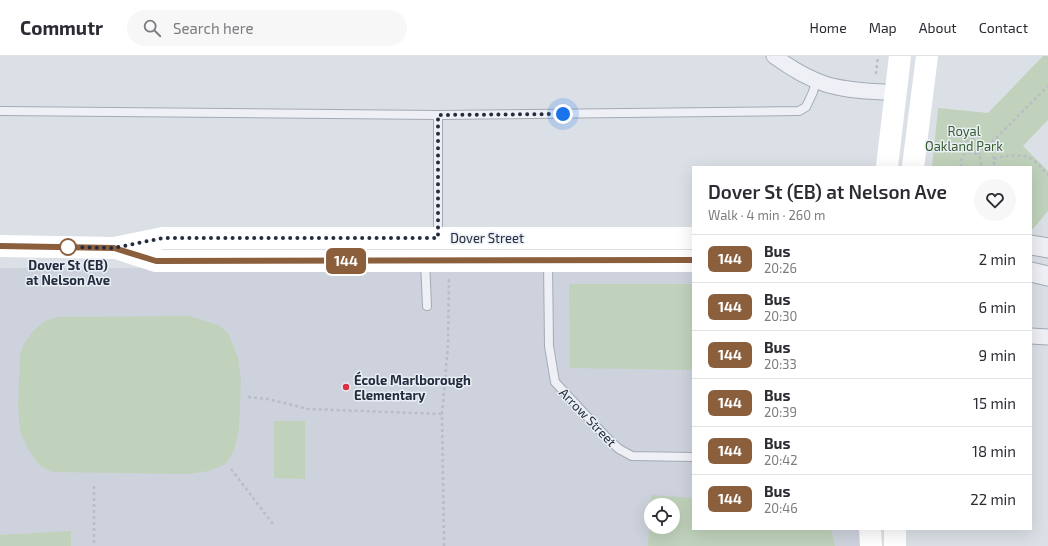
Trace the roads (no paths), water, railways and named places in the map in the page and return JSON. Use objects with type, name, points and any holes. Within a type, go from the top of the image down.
[{"type":"main road","points":[[886,166],[900,56]]},
{"type":"main road","points":[[913,166],[927,56]]},
{"type":"main road","name":"Dover Street","points":[[0,246],[114,248],[163,238],[692,238]]},
{"type":"main road","name":"Dover Street","points":[[114,248],[156,261],[692,260]]},
{"type":"main road","points":[[870,530],[871,546]]},
{"type":"main road","points":[[895,530],[895,546]]},
{"type":"street","points":[[774,56],[802,74],[826,84],[837,87],[895,93]]},
{"type":"street","points":[[1032,245],[1048,248]]},
{"type":"street","points":[[1032,272],[1048,276]]},
{"type":"street","points":[[1032,336],[1048,337]]},
{"type":"lane","points":[[0,111],[438,115],[799,111],[806,107],[813,92],[816,80]]},
{"type":"lane","points":[[438,115],[438,238]]},
{"type":"lane","points":[[425,261],[427,306]]},
{"type":"lane","name":"Arrow Street","points":[[548,261],[549,346],[555,382],[619,449],[632,456],[692,457]]},
{"type":"place","name":"Dover St (EB) at Nelson Ave","points":[[68,247]]},
{"type":"place","name":"École Marlborough Elementary","points":[[346,387]]},
{"type":"park label","name":"Royal Oakland Park","points":[[964,138]]}]
